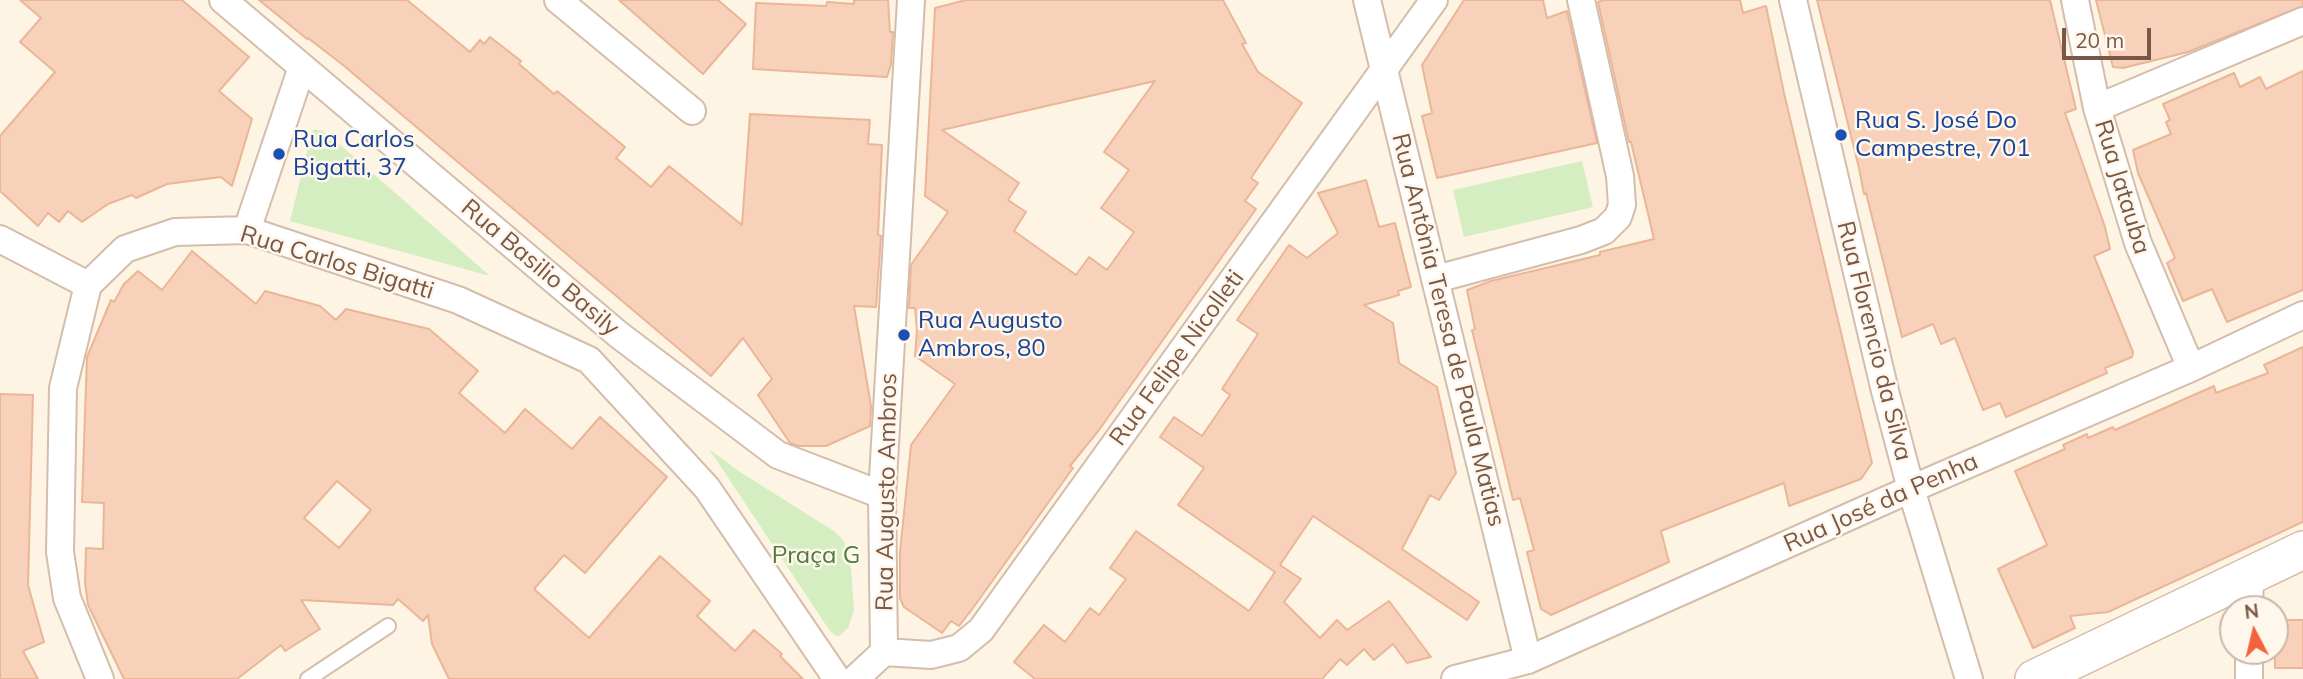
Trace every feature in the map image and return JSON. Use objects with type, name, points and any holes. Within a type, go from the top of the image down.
[{"type":"main road","points":[[2034,679],[2249,593],[2303,550]]},
{"type":"street","name":"Rua Basilio Basily","points":[[223,0],[619,335],[778,455],[882,495]]},
{"type":"street","points":[[558,0],[692,111]]},
{"type":"street","name":"Rua Augusto Ambros","points":[[884,652],[882,495],[911,0]]},
{"type":"street","name":"Rua Antônia Teresa de Paula Matias","points":[[1367,0],[1528,660]]},
{"type":"street","name":"Rua Felipe Nicolleti","points":[[884,652],[931,655],[959,648],[981,630],[1434,0]]},
{"type":"street","points":[[1436,279],[1581,240],[1604,231],[1618,217],[1622,205],[1620,176],[1581,0]]},
{"type":"street","name":"Rua Florencio da Silva","points":[[1793,0],[1910,489],[1969,679]]},
{"type":"street","name":"Rua Jatauba","points":[[2075,0],[2097,108],[2138,243],[2191,368]]},
{"type":"street","points":[[2097,108],[2303,21]]},
{"type":"street","points":[[247,230],[302,67]]},
{"type":"street","name":"Rua Carlos Bigatti","points":[[88,285],[125,249],[175,232],[247,230],[458,300],[589,360],[707,488],[837,679]]},
{"type":"street","points":[[0,239],[88,285],[63,388],[60,552],[67,598],[100,679]]},
{"type":"street","name":"Rua José da Penha","points":[[1455,679],[1528,660],[2303,316]]},
{"type":"street","points":[[589,360],[619,335]]},
{"type":"street","points":[[855,679],[884,652]]},
{"type":"lane","points":[[308,679],[388,626]]},
{"type":"green space","points":[[312,131],[323,131],[337,142],[490,276],[290,221]]},
{"type":"green space","points":[[1582,161],[1593,207],[1464,237],[1453,190]]},
{"type":"green space","name":"Praça G","points":[[709,449],[740,472],[834,531],[844,541],[851,568],[854,610],[848,628],[839,636],[834,635],[828,628]]},
{"type":"building","points":[[20,0],[182,0],[249,57],[219,91],[252,119],[232,186],[221,177],[167,184],[136,198],[132,195],[108,204],[82,222],[68,211],[59,222],[48,213],[38,226],[0,191],[0,136],[55,72],[20,42],[41,18]]},
{"type":"building","points":[[259,0],[407,0],[470,52],[480,40],[484,44],[490,37],[521,61],[519,64],[554,94],[557,91],[625,147],[616,158],[651,187],[669,166],[742,225],[750,114],[870,120],[868,144],[882,145],[878,235],[881,236],[876,307],[854,306],[871,406],[870,426],[826,446],[799,446],[790,443],[758,395],[772,379],[743,338],[711,376],[343,65]]},
{"type":"building","points":[[619,0],[718,0],[746,24],[703,74]]},
{"type":"building","points":[[854,0],[888,0],[890,32],[893,32],[891,64],[887,77],[753,69],[756,3],[826,6],[827,2],[854,4]]},
{"type":"building","points":[[966,0],[1223,0],[1246,43],[1242,44],[1258,72],[1302,103],[1251,178],[1258,183],[1245,201],[1256,209],[1099,430],[1070,466],[1073,468],[973,608],[959,626],[951,621],[942,633],[904,607],[900,598],[900,552],[911,445],[955,384],[915,356],[915,308],[909,308],[911,265],[948,212],[925,196],[935,8]],"holes":[[[1155,81],[1104,152],[1129,170],[1101,208],[1134,232],[1107,270],[1089,257],[1076,275],[1014,231],[1026,212],[1008,200],[1019,183],[942,130]]]},
{"type":"building","points":[[1464,0],[1543,0],[1547,18],[1567,11],[1597,143],[1437,178],[1422,116],[1432,113],[1422,65]]},
{"type":"building","points":[[1740,0],[1743,13],[1766,6],[1784,93],[1872,463],[1861,479],[1789,506],[1784,483],[1661,531],[1669,562],[1551,615],[1541,609],[1527,552],[1534,550],[1520,498],[1513,500],[1472,330],[1475,329],[1467,290],[1491,281],[1654,239],[1598,2]]},
{"type":"building","points":[[1817,0],[2050,0],[2076,109],[2065,113],[2105,227],[2110,249],[2094,256],[2133,352],[2132,357],[2105,368],[2107,373],[2006,417],[2000,403],[1983,410],[1955,338],[1941,344],[1933,324],[1902,337]]},
{"type":"building","points":[[2096,0],[2303,0],[2303,6],[2188,52],[2123,68],[2113,67]]},
{"type":"building","points":[[2303,71],[2303,290],[2227,322],[2212,289],[2183,301],[2167,263],[2175,258],[2138,173],[2133,150],[2171,134],[2166,122],[2170,120],[2163,104],[2234,73],[2240,87],[2260,77],[2266,89]]},
{"type":"building","points":[[1366,180],[1379,227],[1395,223],[1411,287],[1398,291],[1399,295],[1364,305],[1393,323],[1399,363],[1437,387],[1456,473],[1439,500],[1430,495],[1402,549],[1479,602],[1467,620],[1313,516],[1280,565],[1301,579],[1284,602],[1320,638],[1337,620],[1347,630],[1389,601],[1431,657],[1407,663],[1393,644],[1374,660],[1364,649],[1347,665],[1340,659],[1322,679],[1035,679],[1014,662],[1044,625],[1065,642],[1090,608],[1099,615],[1126,579],[1110,568],[1136,531],[1249,611],[1275,572],[1178,505],[1204,468],[1160,437],[1174,417],[1202,436],[1230,395],[1222,389],[1258,334],[1237,320],[1289,245],[1307,258],[1338,233],[1318,193]]},
{"type":"building","points":[[192,251],[256,304],[265,291],[320,306],[336,320],[346,309],[429,329],[478,371],[459,393],[505,433],[525,409],[572,449],[600,417],[667,477],[585,573],[564,555],[534,589],[589,638],[660,556],[710,601],[697,616],[735,651],[754,630],[782,654],[780,656],[803,679],[449,679],[432,644],[428,615],[423,621],[398,599],[393,605],[301,600],[320,629],[285,651],[281,645],[237,679],[124,679],[88,605],[85,583],[86,548],[103,549],[104,503],[82,502],[87,357],[111,300],[114,302],[124,284],[138,271],[162,290]],"holes":[[[337,481],[371,510],[339,548],[304,518]]]},
{"type":"building","points":[[2303,347],[2303,522],[2108,612],[2070,616],[2075,628],[2033,648],[1998,569],[2047,545],[2015,471],[2065,449],[2063,445],[2087,434],[2088,438],[2113,427],[2115,430],[2214,386],[2216,393],[2268,373],[2264,365]]},
{"type":"building","points":[[0,394],[33,395],[28,585],[44,642],[23,651],[38,679],[0,679]]},
{"type":"building","points":[[2289,620],[2303,620],[2303,668],[2275,668],[2275,665],[2289,665]]},
{"type":"place","name":"Rua S. José Do Campestre, 701","points":[[1841,135]]},
{"type":"place","name":"Rua Carlos Bigatti, 37","points":[[279,154]]},
{"type":"place","name":"Rua Augusto Ambros, 80","points":[[904,335]]}]
